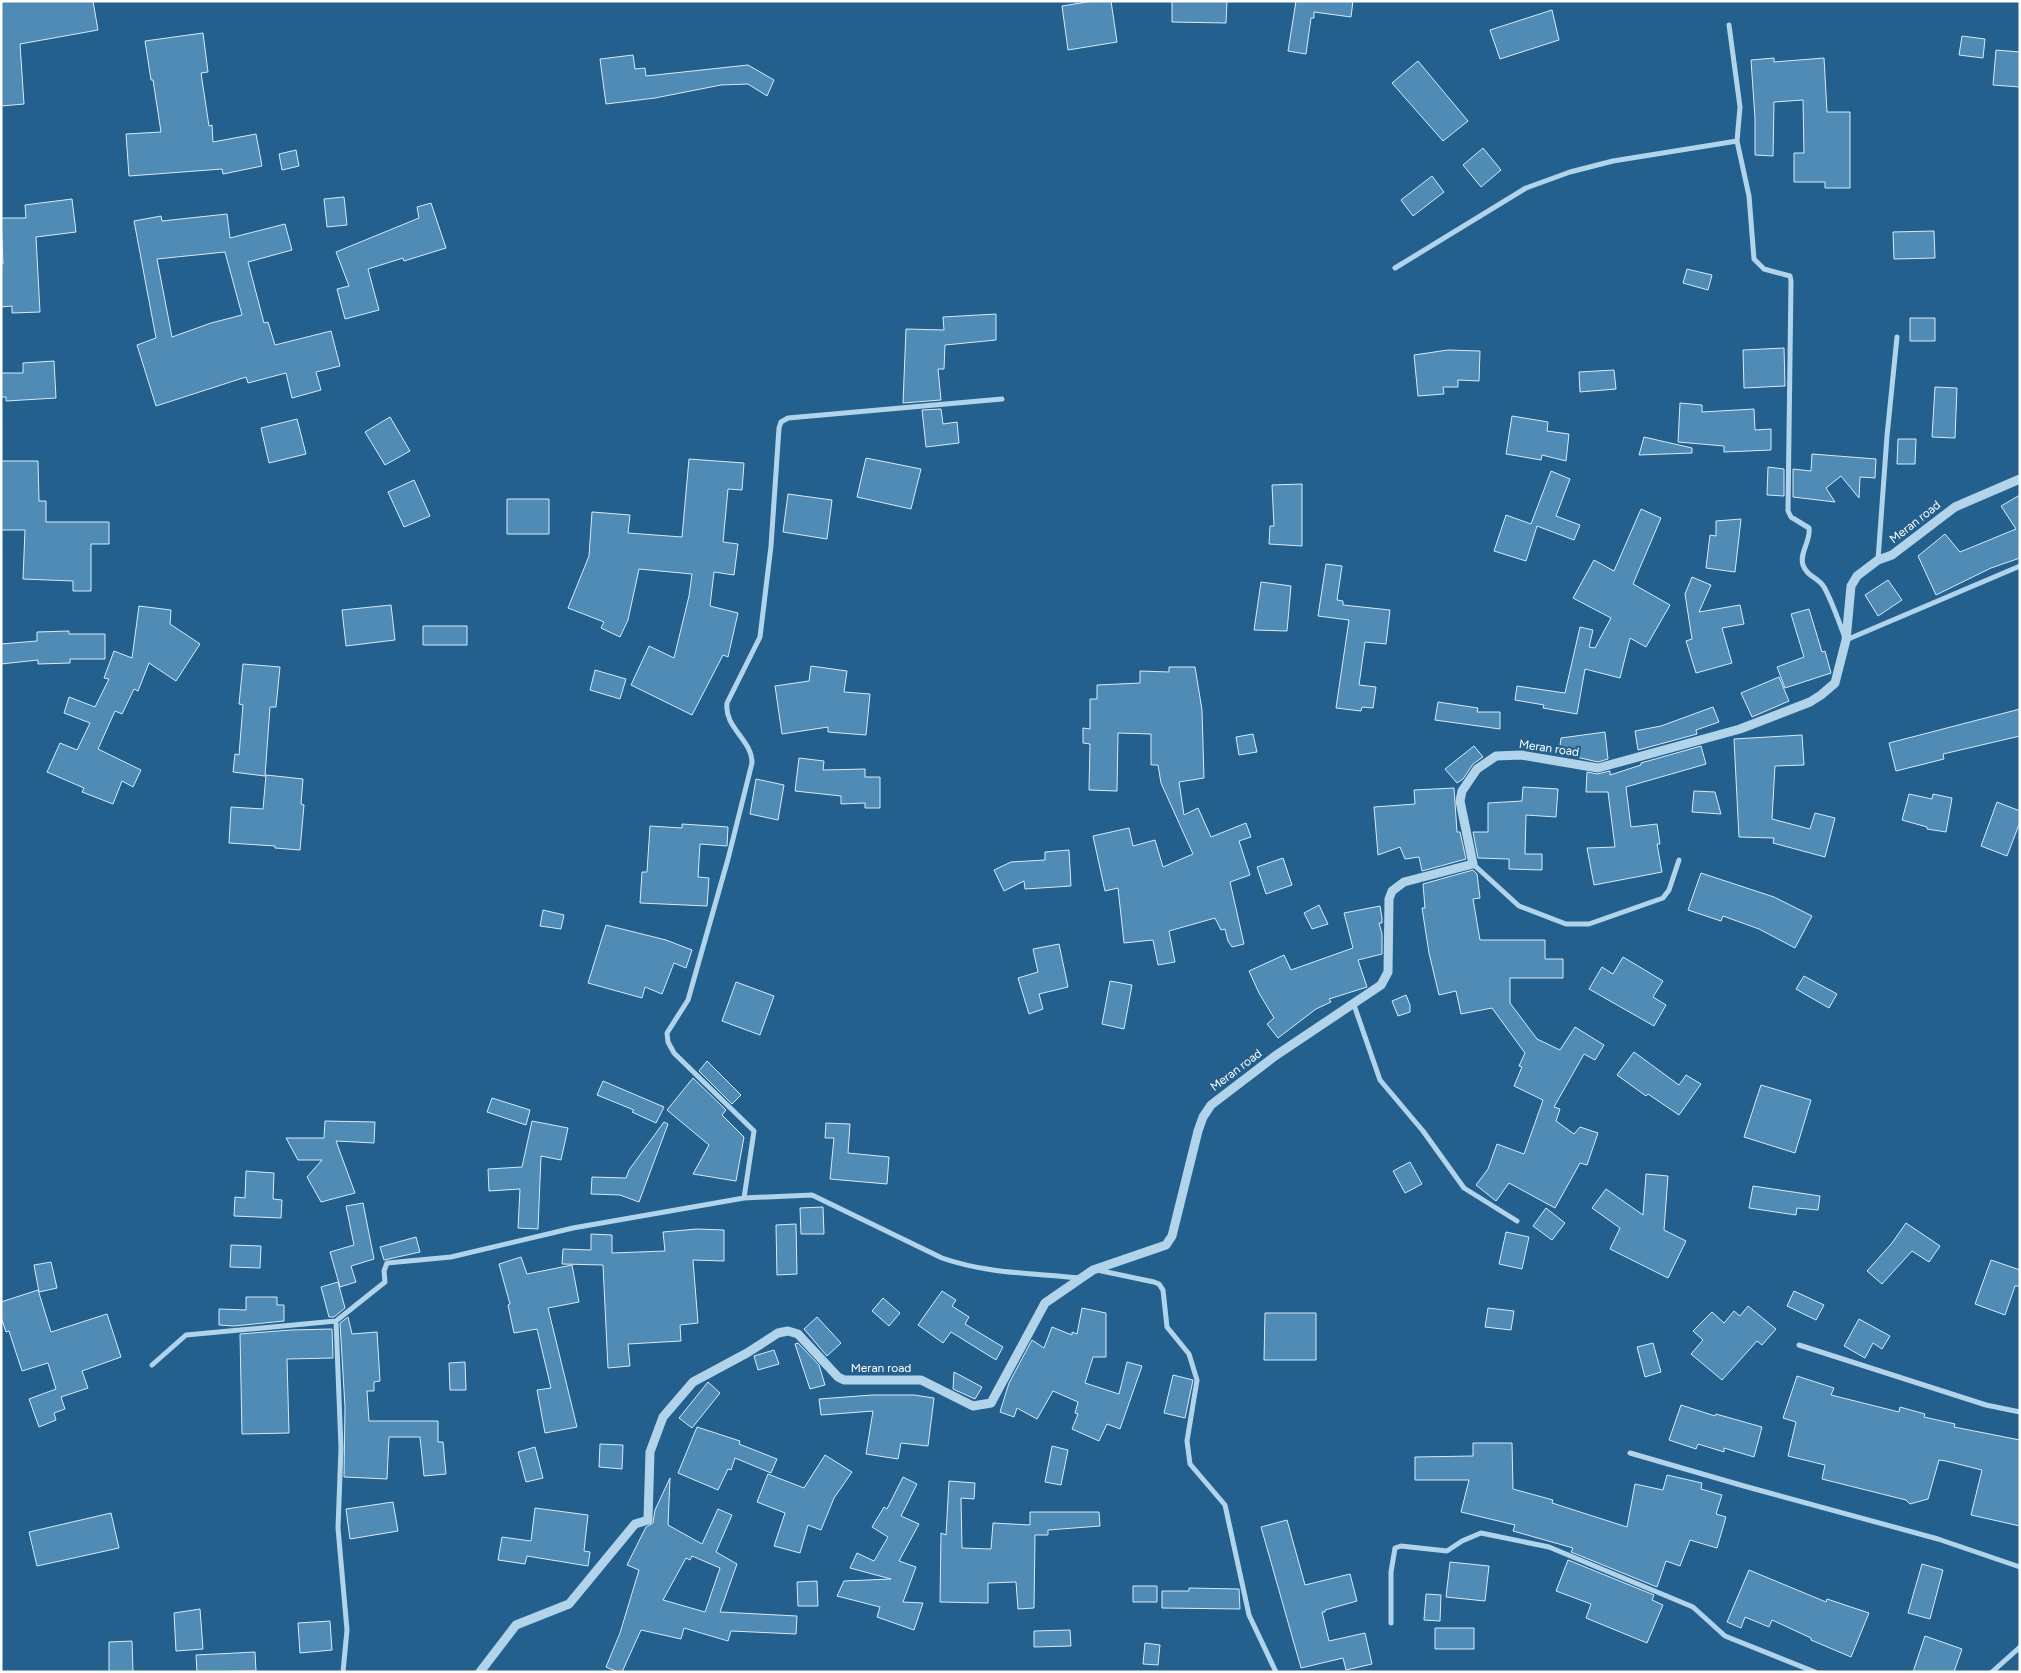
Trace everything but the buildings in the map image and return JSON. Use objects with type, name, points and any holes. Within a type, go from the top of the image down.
[{"type":"street","points":[[1729,25],[1740,107],[1737,141],[1749,196],[1754,259],[1764,269],[1790,276],[1791,281],[1788,511],[1791,517],[1808,528],[1810,534],[1803,552],[1802,564],[1808,574],[1816,578],[1824,586],[1846,640],[2020,566]]},
{"type":"street","points":[[1395,268],[1526,188],[1570,172],[1613,161],[1737,141]]},
{"type":"street","points":[[1878,560],[1887,436],[1897,337]]},
{"type":"street","points":[[744,1198],[754,1131],[674,1053],[668,1042],[667,1033],[688,1000],[728,859],[752,763],[752,753],[730,722],[726,713],[727,703],[760,637],[771,546],[779,428],[781,422],[788,418],[1002,400]]},
{"type":"street","name":"Meran road","points":[[480,1672],[516,1625],[569,1604],[634,1524],[648,1520],[650,1452],[664,1417],[694,1382],[747,1353],[778,1333],[788,1331],[798,1334],[838,1377],[844,1380],[921,1380],[973,1406],[981,1406],[991,1403],[1045,1303],[1093,1270],[1166,1245],[1172,1236],[1198,1131],[1211,1105],[1275,1056],[1354,1005],[1381,985],[1388,972],[1389,899],[1392,891],[1404,882],[1473,864],[1460,802],[1462,791],[1477,769],[1496,756],[1521,755],[1598,768],[1740,729],[1810,702],[1835,683],[1846,640],[1851,586],[1858,576],[1878,560],[1892,555],[1955,507],[2020,479]]},
{"type":"street","points":[[1473,864],[1519,906],[1566,924],[1589,924],[1663,898],[1669,890],[1678,860]]},
{"type":"street","points":[[1354,1005],[1380,1080],[1423,1131],[1464,1188],[1517,1221]]},
{"type":"street","points":[[152,1365],[186,1335],[336,1321],[385,1282],[384,1271],[387,1263],[451,1257],[573,1228],[744,1198],[812,1195],[942,1258],[965,1266],[1000,1272],[1081,1278]]},
{"type":"street","points":[[1093,1270],[1154,1282],[1159,1284],[1163,1290],[1166,1327],[1189,1354],[1197,1380],[1187,1441],[1190,1464],[1225,1504],[1249,1615],[1276,1672]]},
{"type":"street","points":[[336,1321],[341,1448],[338,1528],[347,1630],[342,1672]]},
{"type":"street","points":[[1799,1344],[1986,1404],[2020,1412]]},
{"type":"street","points":[[1630,1453],[1938,1538],[2020,1567]]},
{"type":"street","points":[[1391,1623],[1391,1572],[1395,1548],[1401,1546],[1447,1551],[1481,1532],[1549,1547],[1693,1607],[1725,1636],[1814,1672]]},
{"type":"street","points":[[1992,1672],[2020,1647]]}]
